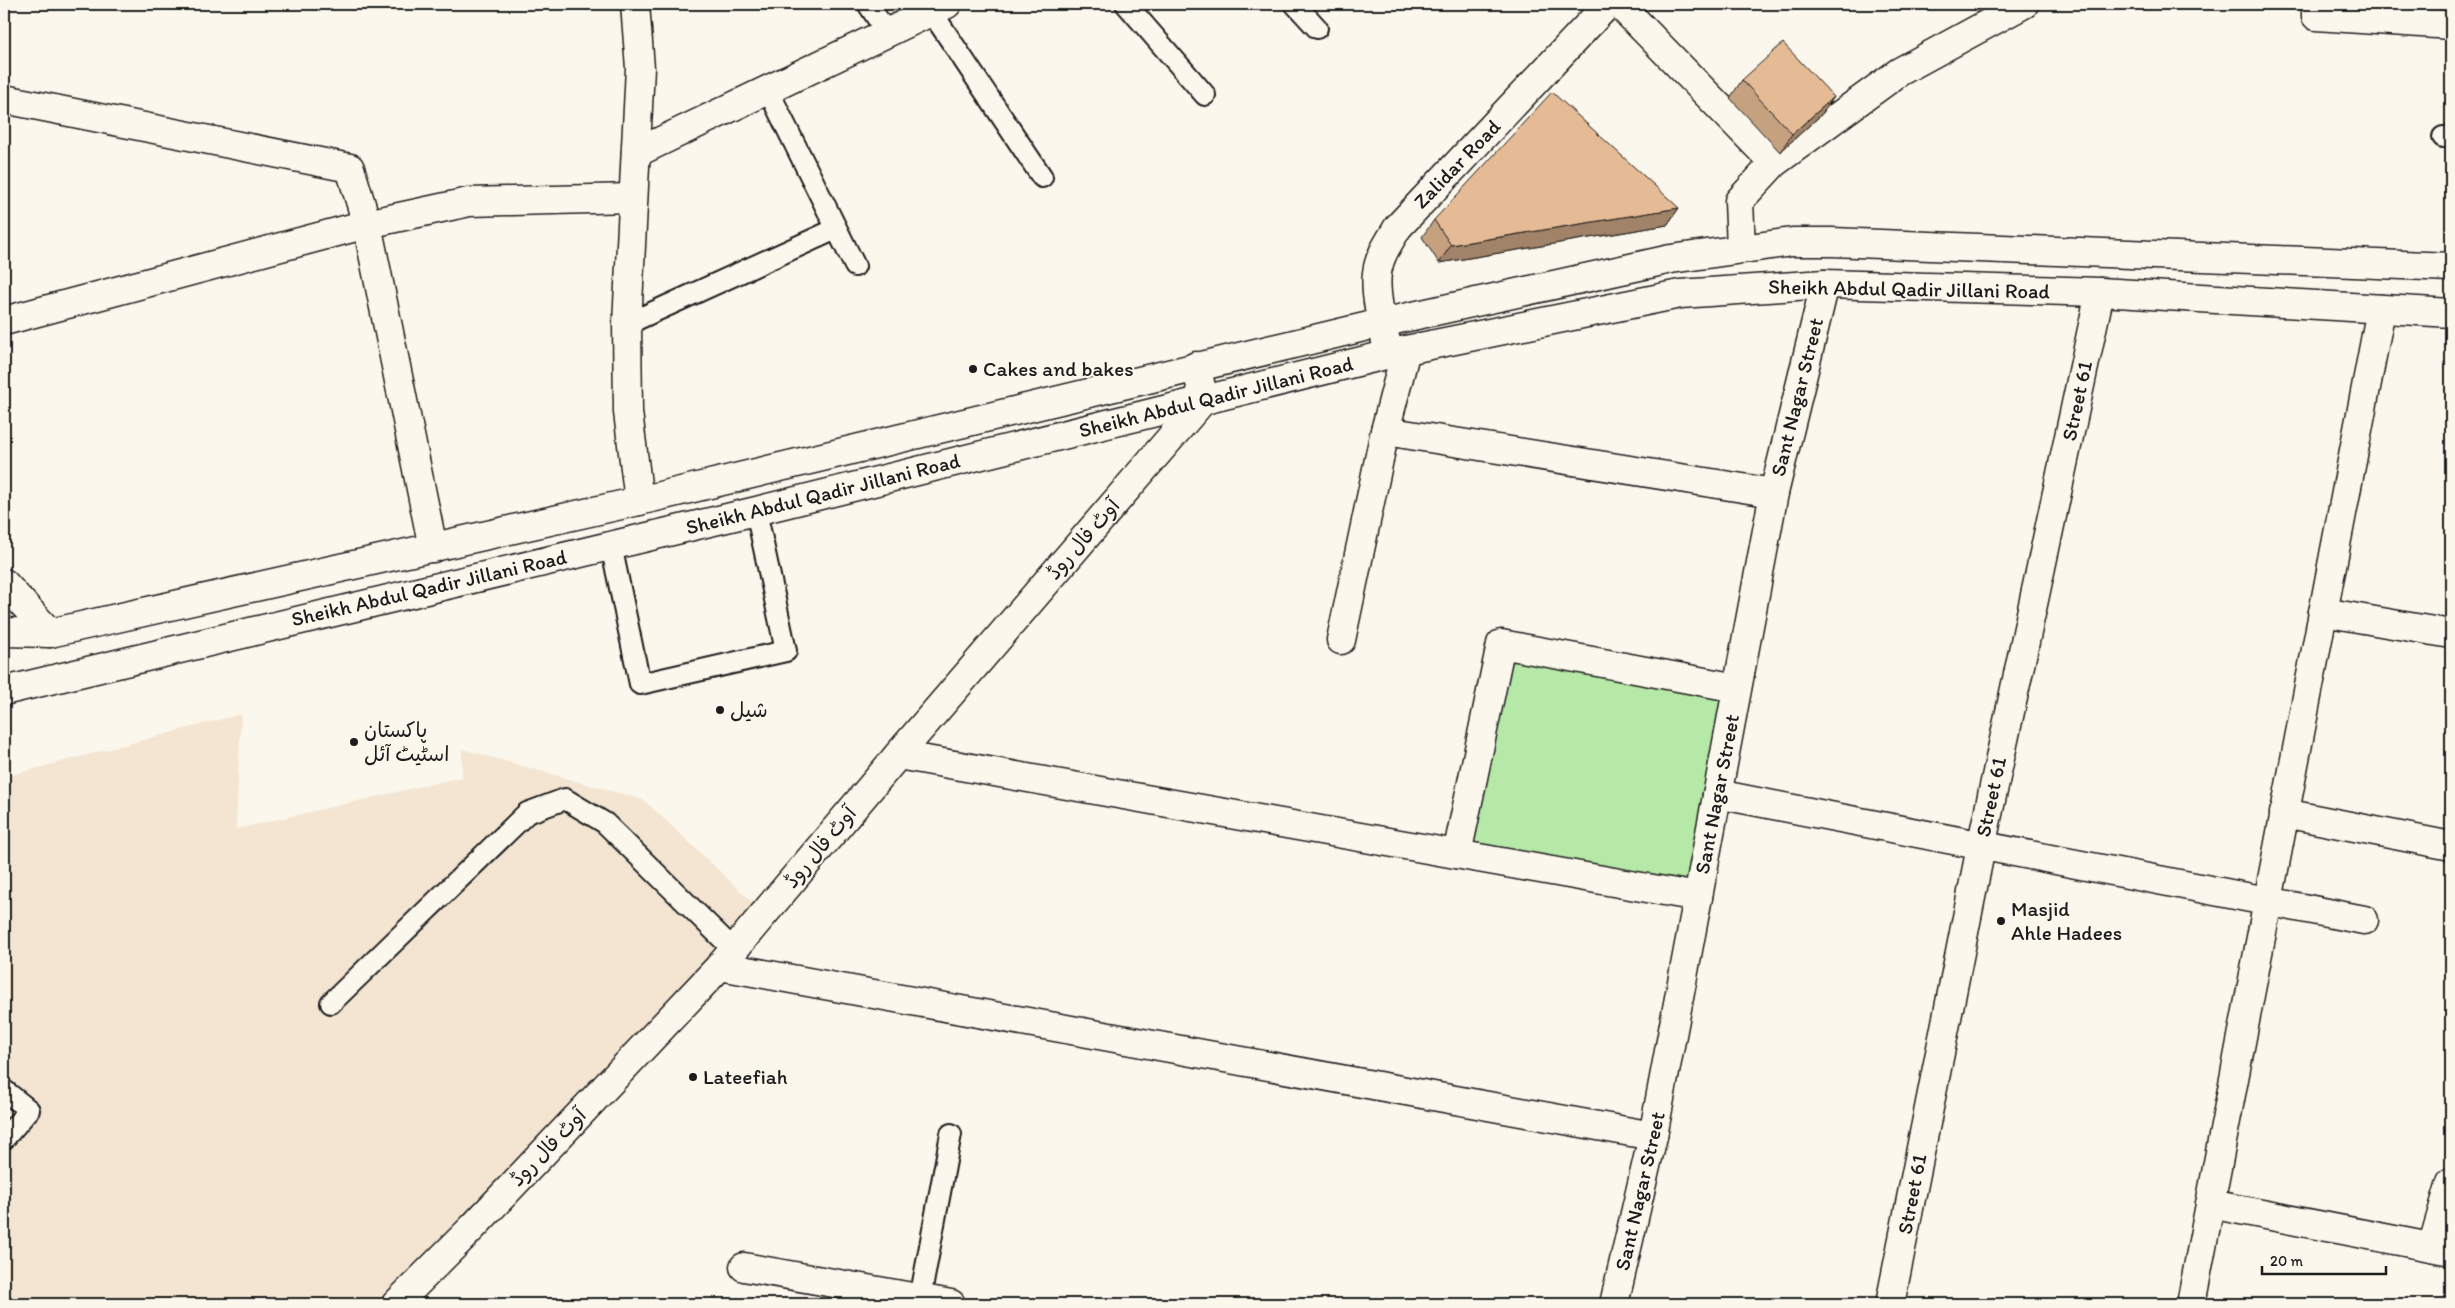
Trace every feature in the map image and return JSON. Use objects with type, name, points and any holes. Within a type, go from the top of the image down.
[{"type":"street","points":[[636,4],[640,68],[627,324],[628,412],[639,500]]},
{"type":"street","name":"Zalidar Road","points":[[1398,352],[1381,323],[1376,274],[1383,251],[1398,227],[1608,4]]},
{"type":"street","points":[[1619,4],[1774,163]]},
{"type":"street","points":[[1741,248],[1739,201],[1774,163],[1899,72],[2024,4]]},
{"type":"street","points":[[2316,4],[2316,16],[2451,25]]},
{"type":"street","points":[[636,153],[939,8]]},
{"type":"street","points":[[4,100],[350,168],[367,224],[433,548]]},
{"type":"street","points":[[4,321],[367,224],[469,202],[633,198]]},
{"type":"street","name":"Sheikh Abdul Qadir Jillani Road","points":[[4,632],[50,634],[639,500],[1381,323],[1671,259],[1741,248],[1792,242],[1832,242],[2451,267]]},
{"type":"street","name":"Sheikh Abdul Qadir Jillani Road","points":[[4,691],[756,511],[1398,352],[1680,294],[1825,284],[2100,292],[2451,313]]},
{"type":"street","name":"Sant Nagar Street","points":[[1614,1304],[1653,1136],[1774,493],[1825,284]]},
{"type":"street","name":"Street 61","points":[[1890,1304],[1981,846],[2100,292]]},
{"type":"street","points":[[2191,1304],[2381,309]]},
{"type":"street","points":[[1341,640],[1385,431],[1398,352]]},
{"type":"street","points":[[1196,366],[1204,399]]},
{"type":"street","name":"آوٹ فال روڈ","points":[[396,1304],[473,1227],[727,958],[898,755],[1204,399]]},
{"type":"street","points":[[1385,431],[1774,493]]},
{"type":"street","points":[[4,583],[50,634]]},
{"type":"street","points":[[2323,612],[2451,634]]},
{"type":"street","points":[[1457,854],[1501,644],[1737,688]]},
{"type":"street","points":[[898,755],[1698,897]]},
{"type":"street","points":[[1717,794],[2364,920]]},
{"type":"street","points":[[2284,813],[2451,846]]},
{"type":"street","points":[[727,958],[1653,1136]]},
{"type":"street","points":[[2210,1204],[2441,1249],[2451,1182]]},
{"type":"street","points":[[744,1267],[951,1304]]},
{"type":"lane","points":[[868,4],[887,33]]},
{"type":"lane","points":[[1126,4],[1205,95]]},
{"type":"lane","points":[[1295,4],[1317,28]]},
{"type":"lane","points":[[939,8],[1042,177]]},
{"type":"lane","points":[[768,90],[855,266]]},
{"type":"lane","points":[[627,324],[836,229]]},
{"type":"lane","points":[[610,545],[640,684],[786,651],[756,511]]},
{"type":"lane","points":[[331,1003],[527,813],[565,799],[605,823],[727,958]]},
{"type":"lane","points":[[4,1090],[29,1110],[4,1138]]},
{"type":"lane","points":[[920,1299],[951,1134]]},
{"type":"shaded area","points":[[241,714],[236,829],[462,777],[462,749],[644,800],[765,914],[397,1304],[4,1304],[4,777]]},
{"type":"green space","points":[[1501,644],[1737,688],[1698,897],[1457,854]]},
{"type":"building","points":[[1783,43],[1834,97],[1792,134],[1742,80]]},
{"type":"building","points":[[1552,92],[1679,208],[1451,245],[1434,220]]},
{"type":"place","name":"Cakes and bakes","points":[[973,369]]},
{"type":"place","name":"شیل","points":[[720,710]]},
{"type":"place","name":"پاکستان اسٹیٹ آئل","points":[[354,742]]},
{"type":"place","name":"Masjid Ahle Hadees","points":[[2001,921]]},
{"type":"place","name":"Lateefiah","points":[[693,1077]]}]
